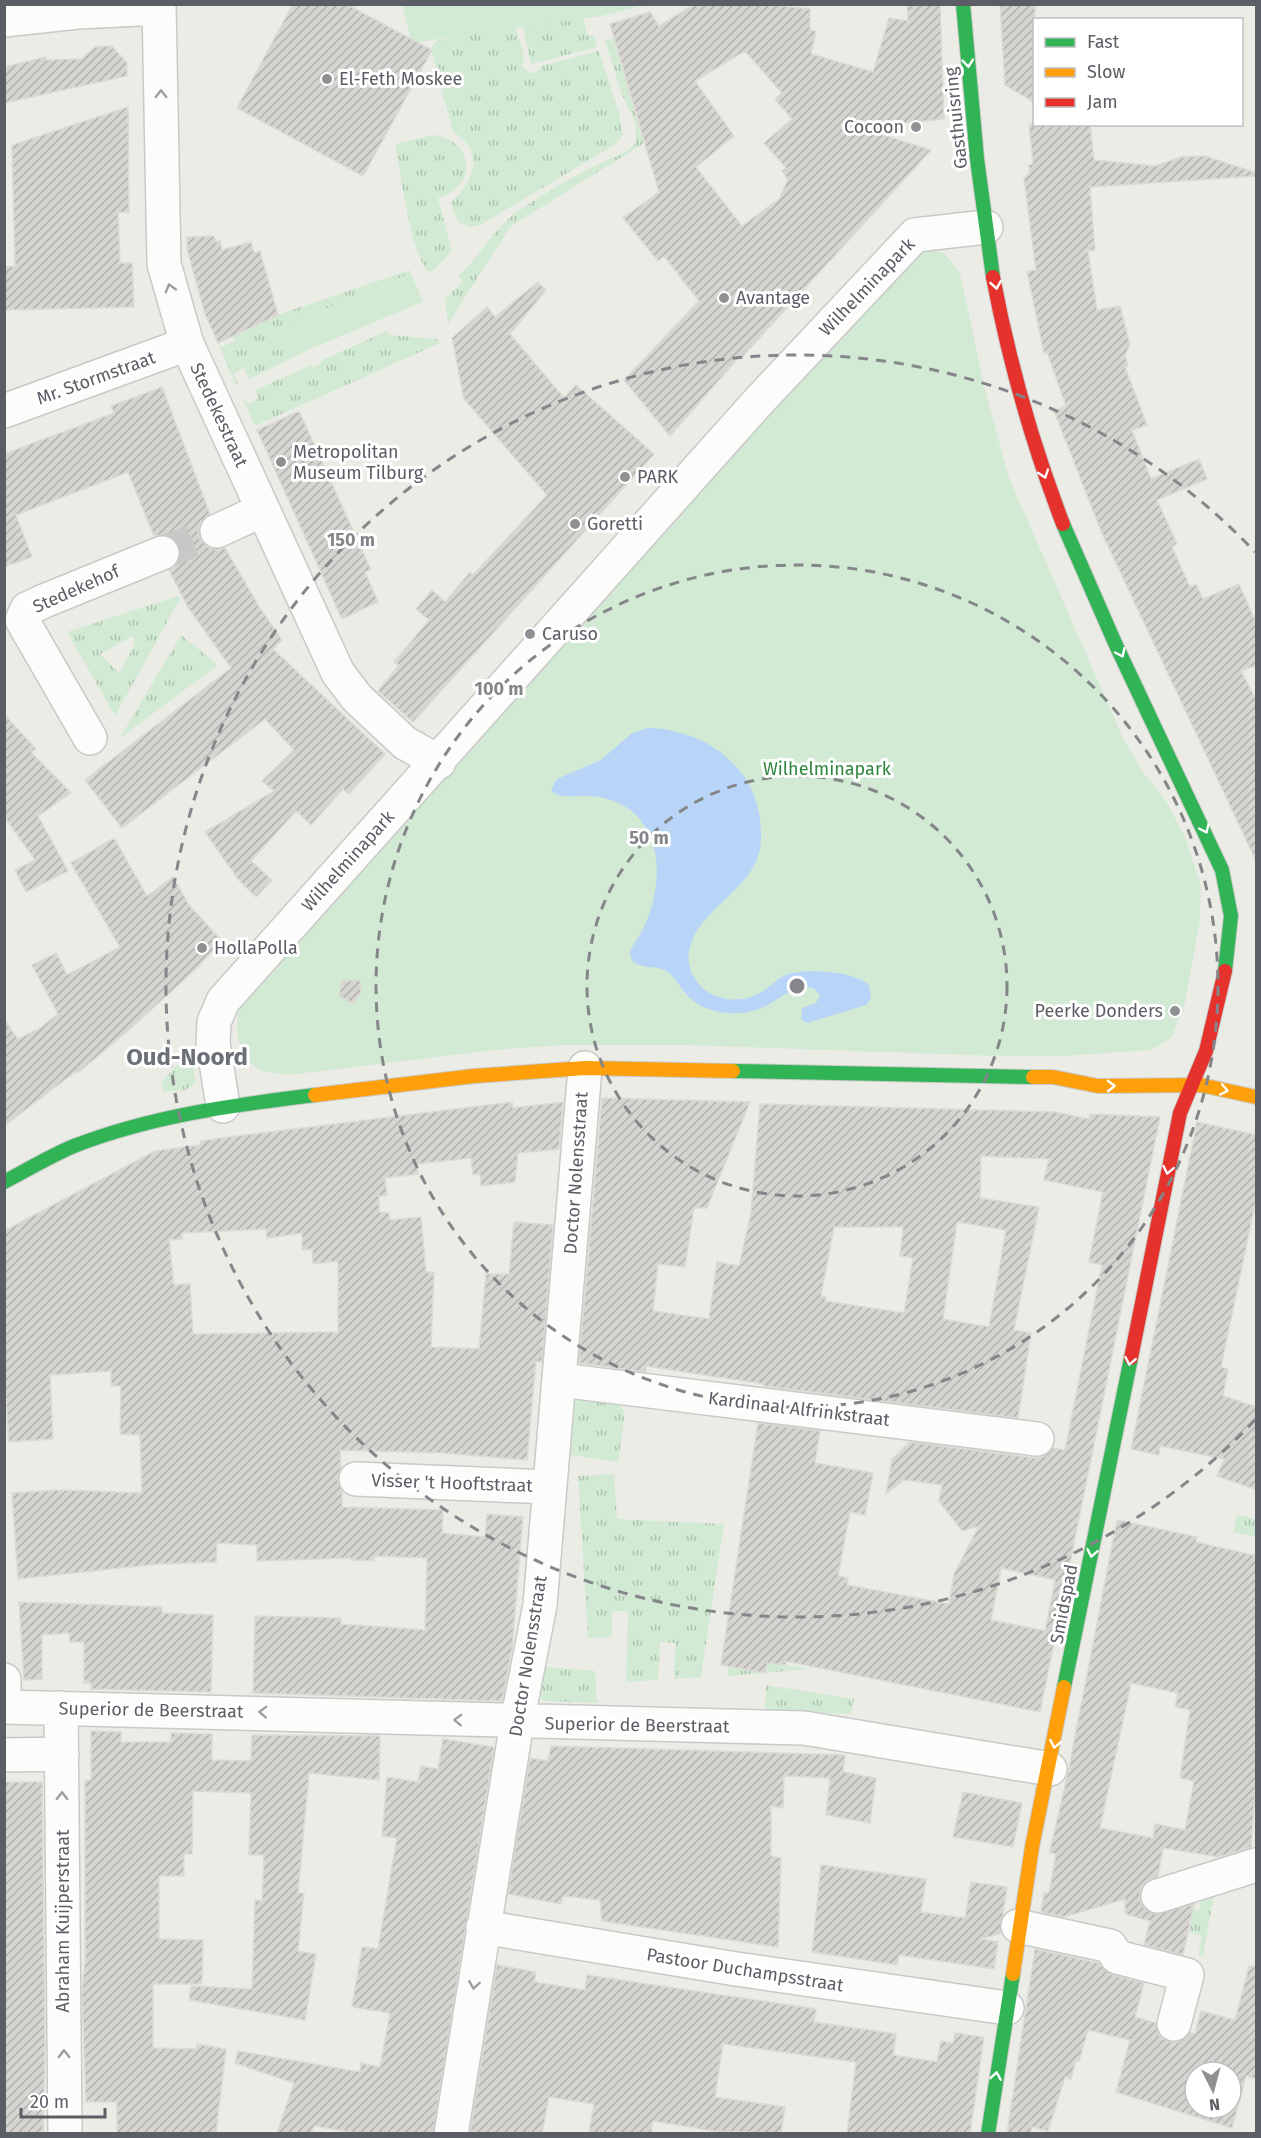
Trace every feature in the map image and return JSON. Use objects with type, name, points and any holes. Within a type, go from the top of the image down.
[{"type":"street","name":"Gasthuisring","points":[[963,4],[987,227]]},
{"type":"street","points":[[4,20],[159,6]]},
{"type":"street","name":"Stedekestraat","points":[[159,6],[164,264],[187,344],[338,673],[357,698],[405,743],[439,762]]},
{"type":"street","name":"Wilhelminapark","points":[[223,1106],[213,1043],[214,1022],[223,1000],[439,762],[758,402],[915,235],[987,227]]},
{"type":"street","points":[[987,227],[1013,375],[1048,484],[1095,597],[1222,870],[1231,916],[1229,944],[1206,1051],[1206,1067],[1190,1085]]},
{"type":"street","name":"Mr. Stormstraat","points":[[4,411],[187,344]]},
{"type":"street","points":[[217,531],[263,510]]},
{"type":"street","name":"Stedekehof","points":[[90,738],[22,620],[27,609],[162,553]]},
{"type":"street","points":[[1183,1065],[1206,1067]]},
{"type":"street","points":[[4,1182],[72,1147],[133,1126],[223,1106],[474,1076],[585,1068],[1053,1077],[1098,1086],[1190,1085],[1257,1097]]},
{"type":"street","name":"Doctor Nolensstraat","points":[[451,2133],[517,1722],[540,1605],[585,1068]]},
{"type":"street","points":[[1053,1077],[1087,1070]]},
{"type":"street","name":"Smidspad","points":[[988,2133],[1018,1926],[1180,1113],[1190,1085]]},
{"type":"street","name":"Kardinaal Alfrinkstraat","points":[[560,1380],[1037,1439]]},
{"type":"street","name":"Visser 't Hooftstraat","points":[[356,1479],[549,1487]]},
{"type":"street","points":[[4,1680],[4,1698]]},
{"type":"street","name":"Superior de Beerstraat","points":[[4,1707],[232,1711],[517,1722],[804,1728],[1050,1769]]},
{"type":"street","name":"Abraham Kuijperstraat","points":[[61,1708],[64,2133]]},
{"type":"street","points":[[4,1755],[62,1754]]},
{"type":"street","points":[[1158,1896],[1257,1865]]},
{"type":"street","points":[[1018,1926],[1110,1946],[1117,1957],[1187,1975],[1174,2024]]},
{"type":"street","name":"Pastoor Duchampsstraat","points":[[483,1927],[736,1969],[1006,2008]]},
{"type":"green space","points":[[402,5],[646,5],[601,16],[412,43]]},
{"type":"green space","points":[[583,18],[587,34],[594,36],[597,47],[531,64],[523,26]]},
{"type":"green space","points":[[515,25],[524,56],[522,66],[530,73],[537,72],[542,66],[599,51],[619,113],[623,134],[616,144],[482,224],[470,227],[458,222],[450,203],[465,187],[473,168],[473,158],[470,148],[453,132],[431,48],[436,41]]},
{"type":"green space","points":[[613,38],[644,143],[510,227],[448,324],[445,299],[462,282],[458,276],[505,222],[552,190],[592,167],[621,154],[636,143],[635,122],[621,92],[605,40]]},
{"type":"green space","points":[[433,135],[457,145],[464,154],[466,164],[465,175],[460,184],[451,192],[438,198],[452,251],[429,274],[422,263],[411,231],[395,144]]},
{"type":"green space","name":"Wilhelminapark","points":[[933,250],[945,254],[960,273],[985,390],[1009,478],[1123,738],[1143,772],[1168,804],[1185,837],[1201,886],[1200,920],[1185,1002],[1172,1037],[1152,1050],[1062,1056],[998,1056],[686,1045],[561,1045],[495,1050],[288,1075],[263,1071],[252,1064],[245,1057],[238,1039],[237,1020],[242,1002],[905,265],[919,253]]},
{"type":"green space","points":[[410,270],[409,297],[389,314],[316,347],[312,339],[306,342],[309,350],[249,379],[244,368],[233,374],[238,383],[235,384],[218,343],[221,347],[235,341],[233,336],[283,313]]},
{"type":"green space","points":[[411,273],[423,302],[288,358],[276,329]]},
{"type":"green space","points":[[387,331],[390,335],[437,339],[440,343],[255,426],[241,395],[248,404],[258,399],[255,390],[311,365],[312,367],[323,362],[322,360]]},
{"type":"green space","points":[[178,596],[180,599],[115,716],[67,632]],"holes":[[[133,636],[134,644],[120,674],[100,654]]]},
{"type":"green space","points":[[181,635],[218,665],[120,738]]},
{"type":"green space","points":[[185,1056],[193,1057],[195,1083],[186,1090],[163,1092],[161,1083]]},
{"type":"green space","points":[[574,1394],[617,1401],[625,1413],[618,1462],[570,1455]]},
{"type":"green space","points":[[614,1474],[617,1519],[724,1524],[701,1677],[674,1679],[675,1643],[660,1642],[658,1680],[626,1682],[628,1611],[612,1611],[612,1637],[588,1638],[578,1476]]},
{"type":"green space","points":[[1237,1515],[1256,1519],[1256,1537],[1233,1532]]},
{"type":"green space","points":[[730,1657],[810,1669],[727,1676]]},
{"type":"green space","points":[[545,1667],[595,1671],[597,1703],[544,1701],[540,1696]]},
{"type":"green space","points":[[766,1685],[854,1699],[851,1714],[768,1711],[765,1709]]},
{"type":"green space","points":[[1238,1882],[1236,1891],[1215,1889],[1203,1956],[1198,1955],[1202,1936],[1189,1932],[1193,1909],[1199,1910],[1204,1888]]},
{"type":"water","points":[[647,728],[687,735],[705,742],[721,753],[736,766],[747,781],[760,819],[761,842],[755,864],[740,884],[704,921],[692,941],[689,963],[698,983],[711,994],[719,997],[744,999],[767,989],[786,975],[816,971],[829,972],[862,980],[869,985],[871,998],[866,1005],[807,1023],[801,1019],[802,1008],[816,1003],[820,995],[813,988],[805,988],[791,991],[759,1009],[741,1013],[722,1012],[696,1003],[668,972],[633,962],[630,951],[651,909],[655,890],[657,867],[651,837],[644,824],[622,805],[590,796],[559,795],[551,790],[557,779],[601,760],[632,733]]},
{"type":"building","points":[[293,4],[346,4],[432,50],[363,176],[237,108]]},
{"type":"building","points":[[695,4],[763,4],[810,9],[810,30],[816,31],[811,54],[873,72],[889,18],[908,21],[907,4],[940,4],[944,119],[862,128],[931,150],[742,357],[740,356],[670,436],[624,380],[699,301],[664,256],[658,261],[623,218],[659,192],[610,24],[650,12],[659,26]],"holes":[[[745,51],[782,93],[775,99],[792,119],[764,143],[786,168],[782,171],[788,179],[779,199],[742,226],[696,167],[734,136],[695,81]]]},
{"type":"building","points":[[1000,4],[1035,4],[1033,102],[1005,85]]},
{"type":"building","points":[[112,46],[127,63],[127,76],[4,103],[4,67],[46,57],[46,60],[82,59],[95,47]]},
{"type":"building","points":[[128,107],[129,213],[118,212],[120,263],[132,263],[134,307],[4,310],[4,267],[15,266],[12,145]]},
{"type":"building","points":[[1029,124],[1033,126],[1090,126],[1094,160],[1155,166],[1181,157],[1205,156],[1257,173],[1257,176],[1090,187],[1095,250],[1088,251],[1097,310],[1120,306],[1130,345],[1125,355],[1128,366],[1125,367],[1147,425],[1132,430],[1151,479],[1199,459],[1207,479],[1157,500],[1177,544],[1172,547],[1190,587],[1196,584],[1203,599],[1239,584],[1257,625],[1257,665],[1241,671],[1257,702],[1257,863],[1101,531],[1054,411],[1066,406],[1047,352],[1044,353],[1027,271],[1036,270],[1024,179],[1029,173],[1029,165],[1033,164]]},
{"type":"building","points":[[214,236],[216,242],[220,241],[222,250],[251,242],[254,253],[260,251],[278,315],[218,343],[205,314],[187,249],[187,237]]},
{"type":"building","points":[[538,282],[546,290],[510,334],[564,398],[576,385],[654,454],[413,722],[378,691],[399,665],[394,662],[429,620],[416,609],[432,590],[445,602],[470,572],[473,575],[547,495],[464,399],[452,338],[487,307],[495,317]]},
{"type":"building","points":[[162,387],[210,514],[201,521],[198,530],[200,539],[207,547],[215,550],[225,548],[260,608],[282,640],[273,649],[385,754],[349,794],[343,789],[311,825],[296,811],[251,861],[272,880],[256,897],[238,879],[205,832],[274,791],[262,781],[294,750],[265,719],[122,828],[85,780],[231,668],[188,607],[169,570],[176,565],[180,556],[179,545],[174,539],[165,535],[154,536],[128,472],[16,515],[32,557],[4,567],[4,454],[114,413],[111,406]]},
{"type":"building","points":[[299,411],[371,570],[365,572],[378,602],[342,619],[257,430]]},
{"type":"building","points":[[4,714],[36,749],[31,752],[71,793],[38,816],[68,871],[26,892],[15,870],[35,860],[4,816]]},
{"type":"building","points":[[114,838],[147,896],[173,877],[189,905],[222,941],[197,968],[130,1029],[79,1072],[74,1073],[4,1126],[4,1019],[18,1039],[40,1028],[58,1014],[32,965],[56,953],[67,975],[120,947],[71,863]]},
{"type":"building","points":[[360,980],[361,994],[352,1003],[339,996],[342,981]]},
{"type":"building","points":[[602,1098],[750,1102],[707,1208],[694,1208],[685,1267],[658,1264],[653,1311],[709,1319],[717,1262],[739,1266],[751,1213],[760,1104],[1056,1112],[1089,1119],[1090,1114],[1160,1117],[1040,1712],[785,1661],[786,1665],[767,1663],[766,1673],[721,1665],[758,1423],[820,1431],[815,1463],[873,1473],[865,1515],[850,1512],[838,1576],[848,1578],[847,1585],[949,1604],[954,1574],[979,1526],[962,1531],[939,1501],[942,1485],[904,1480],[886,1494],[892,1459],[910,1442],[1035,1458],[1045,1456],[1053,1448],[1065,1450],[1102,1265],[1089,1262],[1103,1192],[1044,1180],[1049,1159],[981,1156],[980,1198],[1039,1207],[1014,1330],[1031,1333],[1018,1418],[764,1386],[764,1384],[646,1366],[646,1372],[579,1363]],"holes":[[[957,1222],[1006,1230],[989,1327],[943,1319]],[[834,1227],[903,1227],[900,1256],[913,1258],[904,1313],[825,1301],[826,1297],[821,1296]],[[1001,1568],[1055,1580],[1045,1631],[991,1620]]]},
{"type":"building","points":[[512,1102],[513,1108],[563,1102],[559,1149],[518,1153],[515,1182],[481,1186],[480,1174],[473,1175],[471,1158],[417,1164],[418,1174],[385,1178],[387,1195],[379,1196],[379,1212],[389,1213],[390,1220],[421,1217],[426,1272],[434,1272],[431,1347],[479,1349],[486,1274],[509,1274],[514,1222],[553,1225],[542,1362],[536,1361],[527,1460],[443,1453],[340,1450],[341,1468],[337,1479],[342,1490],[342,1507],[443,1510],[442,1533],[485,1537],[487,1514],[523,1517],[512,1649],[502,1701],[253,1693],[255,1616],[341,1618],[341,1624],[425,1630],[427,1558],[374,1556],[374,1561],[351,1560],[351,1558],[257,1561],[257,1545],[217,1543],[216,1562],[158,1564],[18,1579],[12,1493],[60,1490],[142,1493],[140,1435],[120,1434],[121,1386],[111,1386],[111,1371],[50,1375],[53,1439],[9,1442],[4,1374],[4,1231],[155,1151],[201,1145],[200,1141]],"holes":[[[266,1229],[267,1238],[302,1233],[302,1250],[312,1249],[313,1264],[338,1261],[338,1332],[193,1334],[190,1284],[174,1285],[169,1240],[182,1239],[182,1233]]]},
{"type":"building","points":[[1197,1122],[1257,1135],[1257,1195],[1221,1367],[1228,1369],[1223,1396],[1257,1407],[1257,1490],[1217,1476],[1224,1459],[1160,1446],[1159,1455],[1131,1449]]},
{"type":"building","points":[[1117,1520],[1197,1537],[1196,1542],[1257,1556],[1257,1766],[1251,1847],[1219,1857],[1163,1848],[1158,1876],[1145,1883],[1140,1893],[1140,1901],[1145,1909],[1155,1914],[1194,1904],[1183,1955],[1144,1945],[1150,1921],[1125,1914],[1125,1899],[1064,1917],[1041,1912],[1044,1893],[1049,1893],[1056,1854],[1050,1853],[1050,1850],[1068,1773]],"holes":[[[1131,1683],[1178,1693],[1175,1707],[1190,1710],[1180,1778],[1194,1781],[1185,1830],[1155,1824],[1153,1838],[1100,1828]]]},
{"type":"building","points":[[19,1602],[162,1607],[162,1613],[213,1615],[211,1692],[91,1689],[91,1683],[84,1683],[84,1642],[70,1642],[69,1633],[42,1635],[42,1679],[24,1680]]},
{"type":"building","points":[[91,1731],[121,1732],[121,1742],[171,1742],[171,1733],[212,1734],[212,1760],[251,1761],[252,1735],[380,1736],[379,1780],[309,1773],[298,1893],[304,1893],[298,1951],[316,1954],[305,2020],[189,2000],[191,1986],[252,1989],[255,1900],[262,1901],[264,1855],[249,1855],[251,1793],[193,1791],[192,1854],[184,1854],[184,1876],[159,1876],[159,1939],[203,1940],[202,1984],[153,1984],[153,2048],[197,2049],[197,2044],[226,2049],[216,2133],[117,2133],[117,2102],[86,2102],[82,1992],[85,1960],[85,1780],[91,1780]]},
{"type":"building","points":[[443,1739],[494,1747],[433,2133],[356,2133],[314,2126],[312,2133],[277,2133],[294,2083],[235,2063],[238,2051],[360,2072],[361,2063],[380,2067],[390,2013],[352,2007],[362,1947],[378,1949],[397,1838],[382,1836],[387,1777],[418,1782],[421,1766],[438,1769]]},
{"type":"building","points":[[551,1746],[845,1755],[843,1772],[876,1778],[870,1823],[826,1815],[830,1778],[784,1776],[783,1808],[771,1806],[771,1856],[781,1858],[778,1947],[602,1921],[600,1900],[563,1896],[561,1904],[508,1894],[530,1758],[548,1761]]},
{"type":"building","points":[[4,1782],[42,1782],[45,2047],[43,2133],[4,2133]]},
{"type":"building","points":[[963,1792],[1022,1803],[1013,1847],[953,1837]]},
{"type":"building","points":[[821,1865],[926,1879],[921,1912],[965,1918],[971,1882],[1007,1887],[1000,1934],[980,1939],[998,1942],[994,1969],[899,1955],[897,1965],[812,1952]]},
{"type":"building","points":[[1035,1949],[1098,1963],[1112,1975],[1144,1983],[1135,2017],[1156,2023],[1160,2037],[1170,2042],[1179,2042],[1190,2032],[1195,2034],[1201,2011],[1235,2020],[1249,1966],[1257,1967],[1257,2079],[1246,2076],[1243,2087],[1243,2060],[1183,2060],[1183,2113],[1116,2092],[1130,2040],[1088,2030],[1071,2079],[1065,2077],[1048,2131],[1032,2127],[1030,2133],[1007,2133]]},
{"type":"building","points":[[497,1965],[536,1972],[534,1982],[585,1990],[587,1975],[816,2009],[814,2022],[896,2034],[893,2055],[937,2062],[941,2041],[953,2043],[955,2033],[984,2037],[970,2133],[847,2133],[856,2062],[723,2044],[715,2097],[785,2107],[781,2133],[715,2131],[653,2121],[651,2133],[589,2133],[594,2104],[549,2097],[542,2133],[470,2133]]},
{"type":"building","points":[[1206,2120],[1234,2120],[1232,2128]]},
{"type":"tunnel","points":[[162,553],[217,531]]},
{"type":"traffic: fast","points":[[963,4],[977,159],[993,277]]},
{"type":"traffic: fast","points":[[1063,524],[1115,643],[1222,870],[1231,916],[1225,971]]},
{"type":"traffic: fast","points":[[733,1071],[1033,1077]]},
{"type":"traffic: fast","points":[[4,1182],[74,1146],[133,1127],[193,1113],[315,1095]]},
{"type":"traffic: fast","points":[[1064,1687],[1131,1358]]},
{"type":"traffic: fast","points":[[988,2134],[1013,1974]]},
{"type":"traffic: slow","points":[[315,1095],[474,1076],[585,1068],[733,1071]]},
{"type":"traffic: slow","points":[[1033,1077],[1053,1077],[1098,1086],[1201,1085],[1256,1097]]},
{"type":"traffic: slow","points":[[1013,1974],[1032,1847],[1064,1687]]},
{"type":"traffic: jam","points":[[993,277],[1022,402],[1063,524]]},
{"type":"traffic: jam","points":[[1131,1358],[1180,1113],[1206,1051],[1225,971]]},
{"type":"place","name":"El-Feth Moskee","points":[[327,79]]},
{"type":"place","name":"Cocoon","points":[[916,127]]},
{"type":"place","name":"Avantage","points":[[724,298]]},
{"type":"place","name":"Metropolitan Museum Tilburg","points":[[281,462]]},
{"type":"place","name":"PARK","points":[[625,477]]},
{"type":"place","name":"Goretti","points":[[575,524]]},
{"type":"place","name":"Caruso","points":[[530,634]]},
{"type":"place","name":"HollaPolla","points":[[202,948]]},
{"type":"place","name":"Peerke Donders","points":[[1175,1011]]},
{"type":"district","name":"Oud-Noord","points":[[187,1057]]}]
